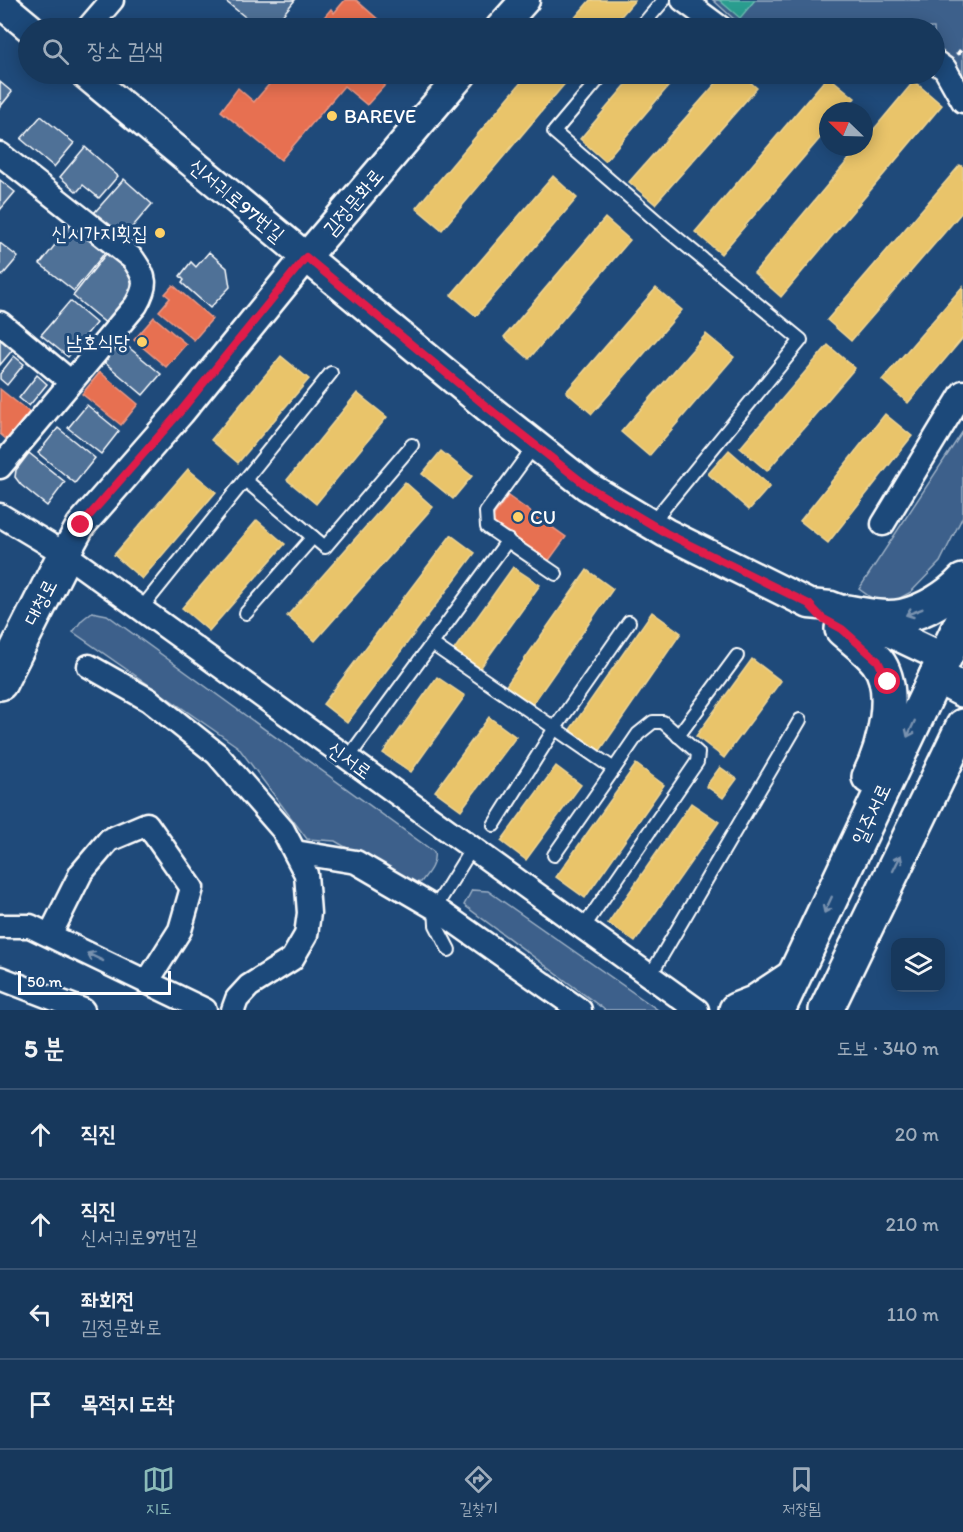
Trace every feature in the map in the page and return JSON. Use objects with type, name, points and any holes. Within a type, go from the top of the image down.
[{"type":"main road","name":"대청로","points":[[0,683],[65,554]]},
{"type":"main road","points":[[845,620],[902,616],[933,604],[963,581]]},
{"type":"main road","name":"일주서로","points":[[778,1010],[855,848],[952,673],[963,619]]},
{"type":"main road","points":[[845,620],[878,661],[888,682],[888,718],[873,769],[854,807],[855,848]]},
{"type":"main road","points":[[826,1010],[963,726]]},
{"type":"main road","points":[[736,1010],[754,1003],[794,976]]},
{"type":"street","points":[[97,18],[112,0]]},
{"type":"street","points":[[509,18],[525,0]]},
{"type":"street","points":[[683,0],[707,18]]},
{"type":"street","points":[[0,3],[18,18]]},
{"type":"street","points":[[945,69],[963,101]]},
{"type":"street","name":"신서귀로97번길","points":[[96,84],[587,486],[651,524],[809,604],[822,618],[845,620],[952,673]]},
{"type":"street","name":"김정문화로","points":[[65,554],[81,525],[180,412],[306,257],[453,84]]},
{"type":"street","points":[[0,154],[133,258],[144,280],[144,291],[136,305],[0,467]]},
{"type":"street","points":[[0,323],[71,382]]},
{"type":"street","points":[[883,524],[963,392]]},
{"type":"street","name":"신서로","points":[[0,515],[65,554],[697,1010]]},
{"type":"street","points":[[89,666],[149,700],[217,754],[283,830],[306,874],[309,913],[306,935],[292,959],[249,986],[237,999],[233,1010]]},
{"type":"street","points":[[50,935],[81,873],[109,840],[147,824],[192,888],[180,930],[147,982]]},
{"type":"street","points":[[295,852],[356,862],[435,908],[580,1010]]},
{"type":"street","points":[[0,926],[30,926],[205,1010]]},
{"type":"street","points":[[0,978],[83,1010]]},
{"type":"lane","points":[[649,18],[664,0]]},
{"type":"lane","points":[[595,84],[554,132],[666,229],[801,340],[651,524]]},
{"type":"lane","points":[[141,609],[331,373]]},
{"type":"lane","points":[[244,480],[325,547],[412,445]]},
{"type":"lane","points":[[535,445],[486,512],[487,527],[556,574]]},
{"type":"lane","points":[[246,613],[314,537]]},
{"type":"lane","points":[[348,758],[508,540]]},
{"type":"lane","points":[[494,825],[555,728],[629,622]]},
{"type":"lane","points":[[432,644],[614,769]]},
{"type":"lane","points":[[678,736],[737,656]]},
{"type":"lane","points":[[650,976],[800,720]]},
{"type":"lane","points":[[554,855],[638,734],[653,722],[663,722],[698,753],[697,762],[583,928]]},
{"type":"lane","points":[[449,950],[436,926],[435,908],[472,848]]},
{"type":"shaded area","points":[[713,0],[963,0],[963,77],[945,55],[945,18],[733,18]]},
{"type":"shaded area","points":[[963,431],[963,516],[940,562],[911,592],[891,603],[873,599],[859,589]]},
{"type":"shaded area","points":[[92,612],[107,615],[434,852],[433,864],[429,872],[421,882],[408,883],[335,841],[307,839],[238,747],[73,632]]},
{"type":"shaded area","points":[[472,890],[488,891],[658,1010],[605,1010],[464,905]]},
{"type":"building: 주거","points":[[590,0],[635,0],[620,18],[575,18]]},
{"type":"building: 주거","points":[[520,84],[565,84],[442,230],[416,208]]},
{"type":"building: 주거","points":[[627,84],[670,84],[605,161],[580,139]]},
{"type":"building: 주거","points":[[715,84],[752,84],[757,88],[655,204],[629,182]]},
{"type":"building: 주거","points":[[821,84],[838,84],[855,98],[852,102],[819,102],[819,140],[721,254],[695,232]]},
{"type":"building: 주거","points":[[912,84],[918,84],[942,105],[781,297],[754,273],[852,156],[873,156],[873,130]]},
{"type":"building: 주거","points":[[960,165],[963,167],[963,211],[851,341],[827,320]]},
{"type":"building: 주거","points":[[553,176],[577,198],[476,316],[451,295]]},
{"type":"building: 주거","points":[[605,218],[630,240],[529,359],[504,337]]},
{"type":"building: 주거","points":[[963,286],[963,338],[908,403],[882,380]]},
{"type":"building: 주거","points":[[656,288],[682,310],[592,414],[566,392]]},
{"type":"building: 주거","points":[[706,334],[734,357],[649,456],[621,432]]},
{"type":"building: 주거","points":[[828,345],[855,368],[767,471],[740,448]]},
{"type":"building: 주거","points":[[281,356],[309,379],[238,463],[211,440]]},
{"type":"building: 주거","points":[[357,393],[387,417],[316,504],[287,480]]},
{"type":"building: 주거","points":[[885,414],[912,436],[828,543],[800,521]]},
{"type":"building: 주거","points":[[729,450],[770,486],[749,510],[708,474]]},
{"type":"building: 주거","points":[[441,451],[472,476],[453,499],[422,474]]},
{"type":"building: 주거","points":[[188,469],[216,492],[142,579],[114,555]]},
{"type":"building: 주거","points":[[405,482],[433,507],[315,641],[287,616]]},
{"type":"building: 주거","points":[[257,520],[285,544],[209,631],[182,608]]},
{"type":"building: 주거","points":[[451,535],[475,553],[347,723],[323,704]]},
{"type":"building: 주거","points":[[513,567],[540,585],[479,670],[453,651]]},
{"type":"building: 주거","points":[[587,570],[613,589],[532,705],[505,687]]},
{"type":"building: 주거","points":[[652,612],[681,633],[597,755],[567,734]]},
{"type":"building: 주거","points":[[752,659],[781,681],[724,758],[696,736]]},
{"type":"building: 주거","points":[[437,677],[465,696],[411,772],[383,753]]},
{"type":"building: 주거","points":[[489,717],[516,737],[461,810],[435,791]]},
{"type":"building: 주거","points":[[636,764],[664,785],[585,898],[556,877]]},
{"type":"building: 주거","points":[[556,766],[581,785],[526,860],[501,841]]},
{"type":"building: 주거","points":[[720,767],[737,779],[723,798],[706,786]]},
{"type":"building: 주거","points":[[691,803],[719,822],[635,942],[608,923]]},
{"type":"building: 상업","points":[[345,0],[356,0],[377,18],[323,18],[331,9],[334,13]]},
{"type":"building: 상업","points":[[269,84],[386,84],[367,105],[344,86],[281,160],[221,111],[238,88],[254,102]]},
{"type":"building: 상업","points":[[173,285],[212,319],[194,340],[159,311],[170,298],[165,294]]},
{"type":"building: 상업","points":[[154,317],[186,344],[166,367],[134,340]]},
{"type":"building: 상업","points":[[100,372],[138,404],[121,425],[82,394]]},
{"type":"building: 상업","points":[[0,389],[34,416],[12,444],[0,434]]},
{"type":"building: 상업","points":[[508,496],[566,537],[547,563],[489,522]]},
{"type":"building: 학교","points":[[719,0],[755,0],[740,18]]},
{"type":"building: 기타","points":[[224,0],[295,0],[280,18],[246,18]]},
{"type":"building: 기타","points":[[0,82],[12,92],[0,107]]},
{"type":"building: 기타","points":[[41,116],[74,143],[54,167],[21,139]]},
{"type":"building: 기타","points":[[85,147],[118,176],[99,198],[83,185],[77,192],[60,177]]},
{"type":"building: 기타","points":[[124,179],[152,204],[122,239],[94,213]]},
{"type":"building: 기타","points":[[0,180],[15,192],[0,210]]},
{"type":"building: 기타","points":[[73,222],[107,250],[74,291],[40,264]]},
{"type":"building: 기타","points":[[0,243],[18,257],[2,276],[0,274]]},
{"type":"building: 기타","points":[[109,250],[137,280],[137,290],[108,325],[73,296]]},
{"type":"building: 기타","points":[[209,252],[227,268],[230,287],[210,308],[182,283],[184,280],[180,276],[191,262],[196,267]]},
{"type":"building: 기타","points":[[70,301],[96,323],[68,357],[41,335]]},
{"type":"building: 기타","points":[[0,336],[14,348],[0,365]]},
{"type":"building: 기타","points":[[121,341],[161,374],[143,395],[104,362]]},
{"type":"building: 기타","points":[[14,356],[24,364],[7,385],[0,379],[0,374]]},
{"type":"building: 기타","points":[[37,375],[47,384],[29,406],[19,398]]},
{"type":"building: 기타","points":[[87,405],[119,431],[101,454],[68,428]]},
{"type":"building: 기타","points":[[58,428],[95,458],[75,483],[38,453]]},
{"type":"building: 기타","points":[[29,453],[65,482],[47,506],[21,485],[15,477],[16,470]]},
{"type":"place","name":"BAREVE","points":[[332,116]]},
{"type":"place","name":"신시가지횟집","points":[[160,233]]},
{"type":"place","name":"남호식당","points":[[142,342]]},
{"type":"place","name":"CU","points":[[518,517]]},
{"type":"route","points":[[81,525],[180,412],[306,257],[487,407],[587,486],[666,533],[809,604],[822,618],[842,629],[878,661],[888,682]]}]
